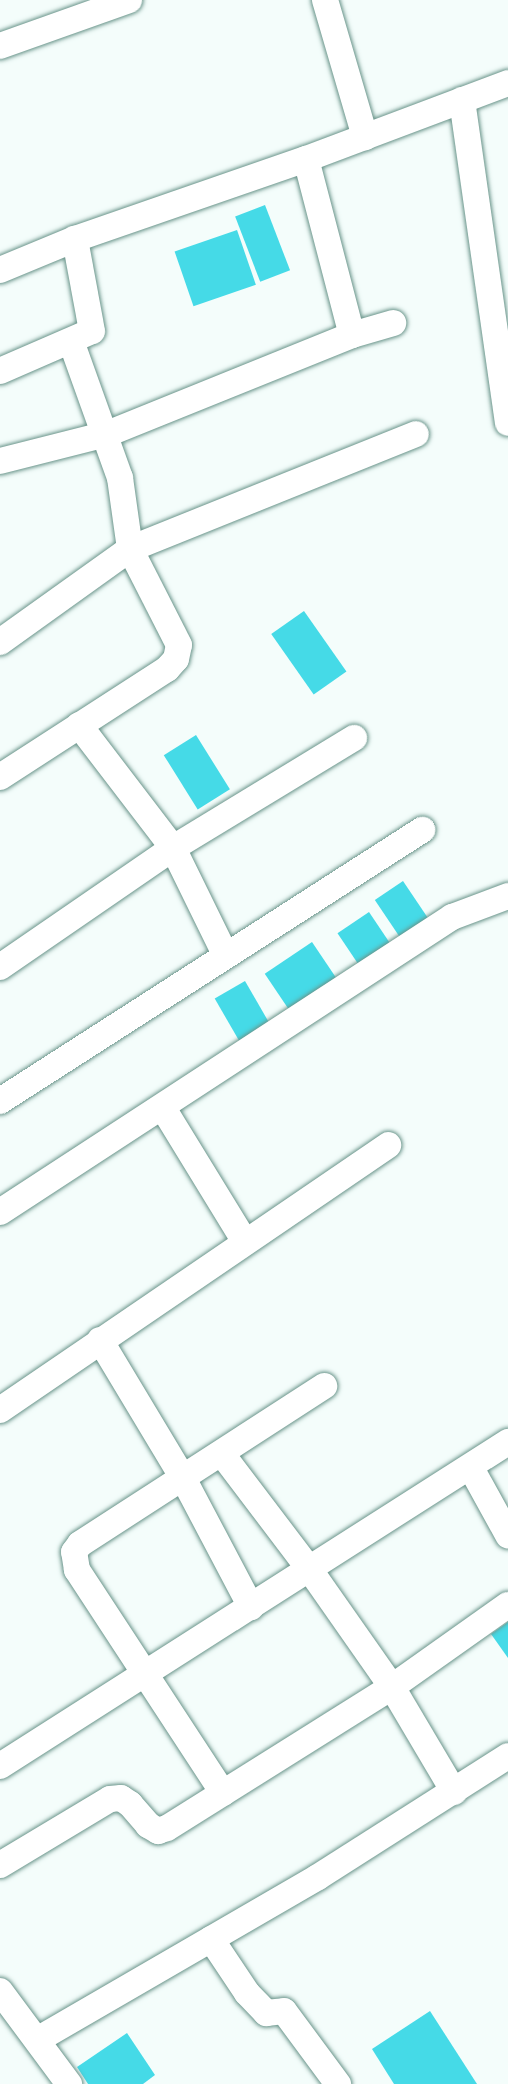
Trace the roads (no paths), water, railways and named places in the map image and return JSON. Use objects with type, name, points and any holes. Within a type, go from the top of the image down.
[{"type":"street","points":[[0,46],[129,0]]},
{"type":"street","points":[[325,0],[365,137]]},
{"type":"street","points":[[0,270],[75,239],[306,159],[508,83]]},
{"type":"street","points":[[462,100],[508,423]]},
{"type":"street","points":[[306,159],[352,335]]},
{"type":"street","points":[[0,371],[92,331],[75,239]]},
{"type":"street","points":[[0,461],[107,434],[352,335],[393,323]]},
{"type":"street","points":[[0,777],[167,669],[176,659],[176,633],[130,549],[120,478],[107,434],[71,341]]},
{"type":"street","points":[[0,642],[130,549],[416,434]]},
{"type":"street","points":[[79,725],[173,848],[226,956]]},
{"type":"street","points":[[0,967],[173,848],[354,738]]},
{"type":"street","points":[[0,1101],[422,830]]},
{"type":"street","points":[[0,1212],[163,1108],[452,917],[508,896]]},
{"type":"street","points":[[163,1108],[245,1242]]},
{"type":"street","points":[[0,1410],[388,1145]]},
{"type":"street","points":[[100,1340],[183,1478],[251,1607]]},
{"type":"street","points":[[223,1793],[147,1673],[77,1570],[74,1552],[80,1544],[222,1455],[324,1386]]},
{"type":"street","points":[[0,1766],[508,1443]]},
{"type":"street","points":[[222,1455],[310,1570],[392,1687],[454,1792]]},
{"type":"street","points":[[471,1468],[508,1535]]},
{"type":"street","points":[[0,1865],[110,1799],[121,1798],[130,1804],[148,1825],[158,1831],[392,1687],[508,1605]]},
{"type":"street","points":[[37,2040],[211,1939],[454,1792],[508,1756]]},
{"type":"street","points":[[211,1939],[247,1993],[266,2013],[284,2011],[338,2084]]},
{"type":"street","points":[[0,1991],[69,2084]]}]
